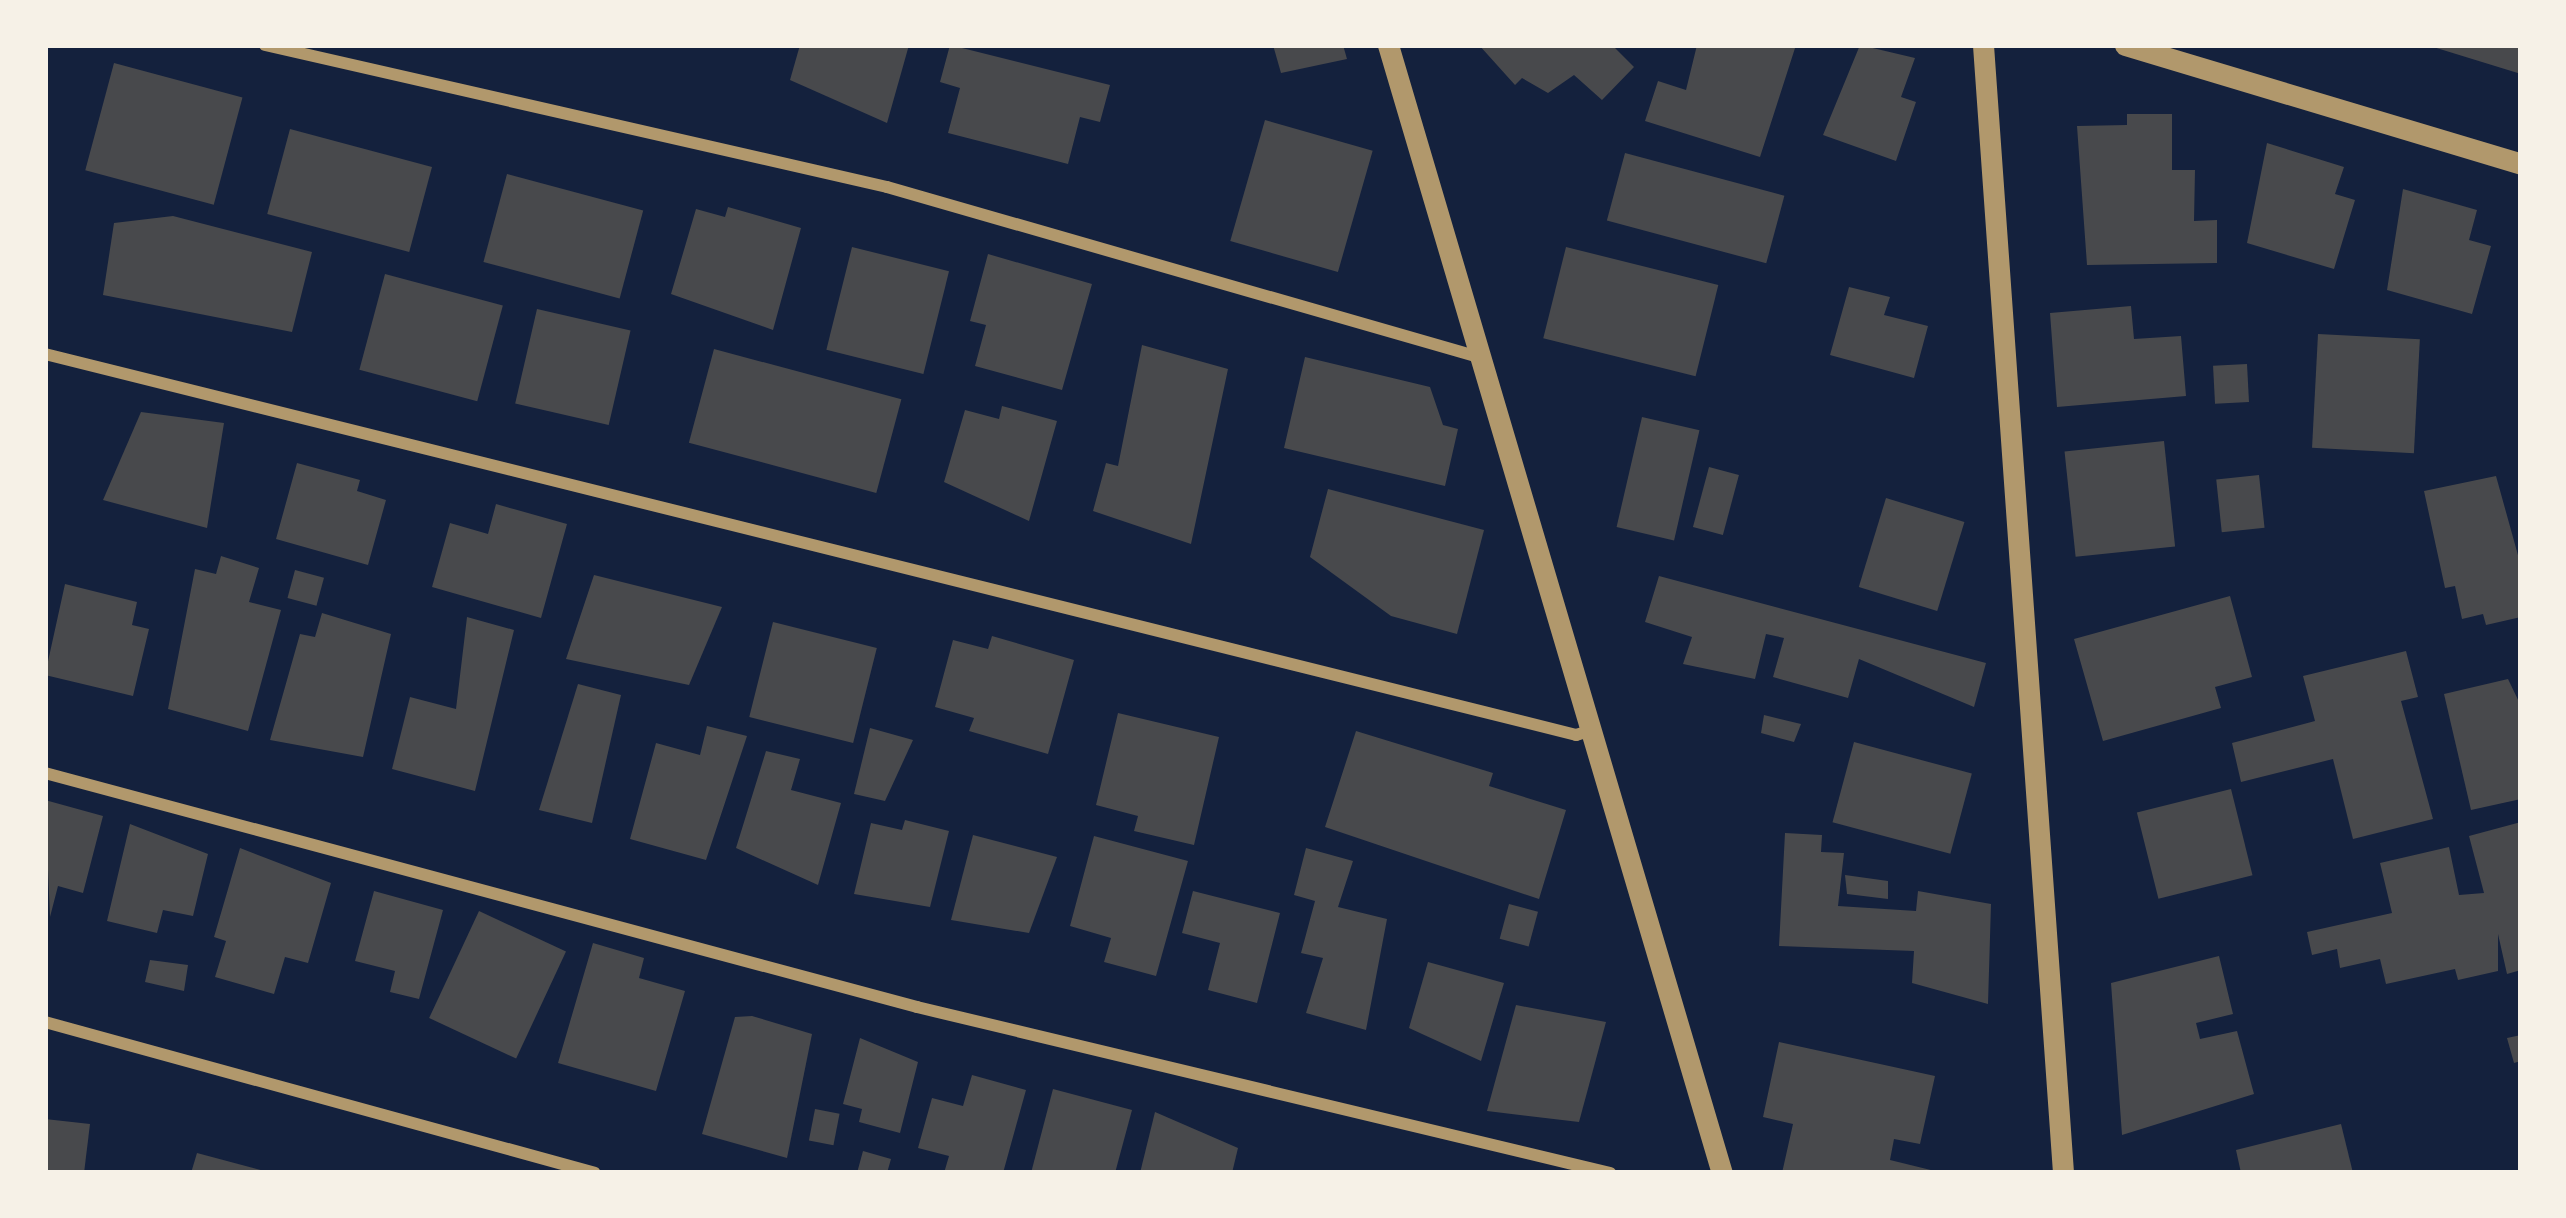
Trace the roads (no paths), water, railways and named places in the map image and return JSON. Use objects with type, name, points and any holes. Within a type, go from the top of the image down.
[{"type":"street","points":[[265,45],[887,187],[1475,356]]},
{"type":"street","points":[[1388,45],[1475,356],[1594,730],[1722,1173]]},
{"type":"street","points":[[1984,45],[2063,1173]]},
{"type":"street","points":[[2126,45],[2521,164]]},
{"type":"street","points":[[45,354],[1576,735],[1594,730]]},
{"type":"street","points":[[45,772],[916,1007],[1610,1173]]},
{"type":"street","points":[[45,1022],[595,1173]]}]
